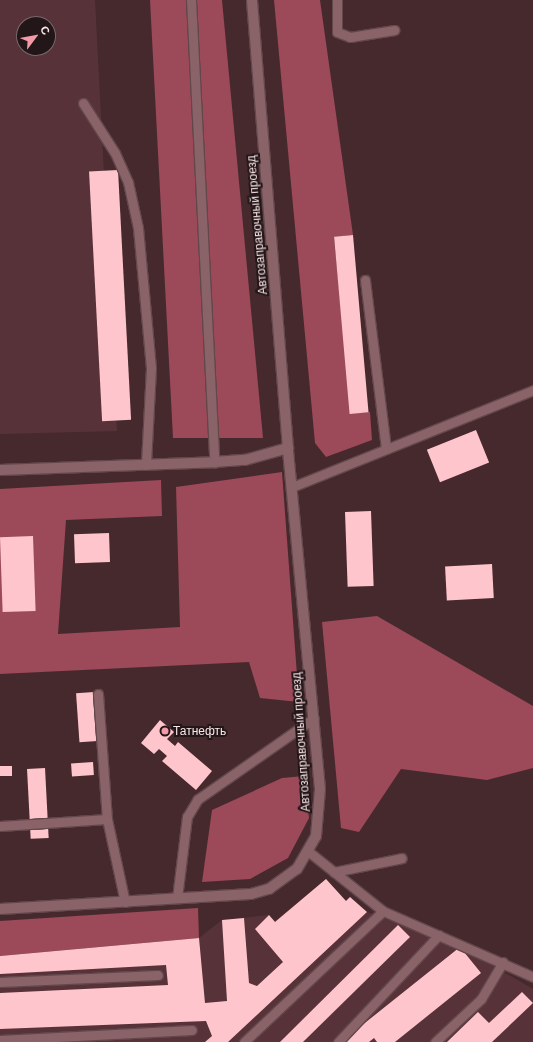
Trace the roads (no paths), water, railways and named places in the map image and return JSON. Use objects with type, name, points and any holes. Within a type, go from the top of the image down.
[{"type":"street","name":"Автозаправочный проезд","points":[[0,909],[251,894],[269,889],[297,869],[309,852],[316,836],[320,817],[320,789],[288,448],[252,0]]},
{"type":"street","points":[[0,470],[245,460],[288,448]]},
{"type":"lane","points":[[191,0],[214,462]]},
{"type":"lane","points":[[337,0],[338,32],[350,37],[394,30]]},
{"type":"lane","points":[[83,103],[115,154],[128,182],[138,228],[151,368],[146,465]]},
{"type":"lane","points":[[365,280],[386,449]]},
{"type":"lane","points":[[292,487],[533,390]]},
{"type":"lane","points":[[98,694],[107,819],[126,902]]},
{"type":"lane","points":[[177,898],[187,817],[198,799],[314,718]]},
{"type":"lane","points":[[0,826],[107,819]]},
{"type":"lane","points":[[309,852],[383,912],[503,962],[533,977]]},
{"type":"lane","points":[[334,872],[402,858]]},
{"type":"lane","points":[[244,1042],[383,912]]},
{"type":"lane","points":[[338,1042],[439,935]]},
{"type":"lane","points":[[435,1042],[481,999],[503,962]]},
{"type":"lane","points":[[0,982],[158,975]]},
{"type":"lane","points":[[0,1040],[192,1030]]},
{"type":"place","name":"Татнефть","points":[[165,731]]}]
